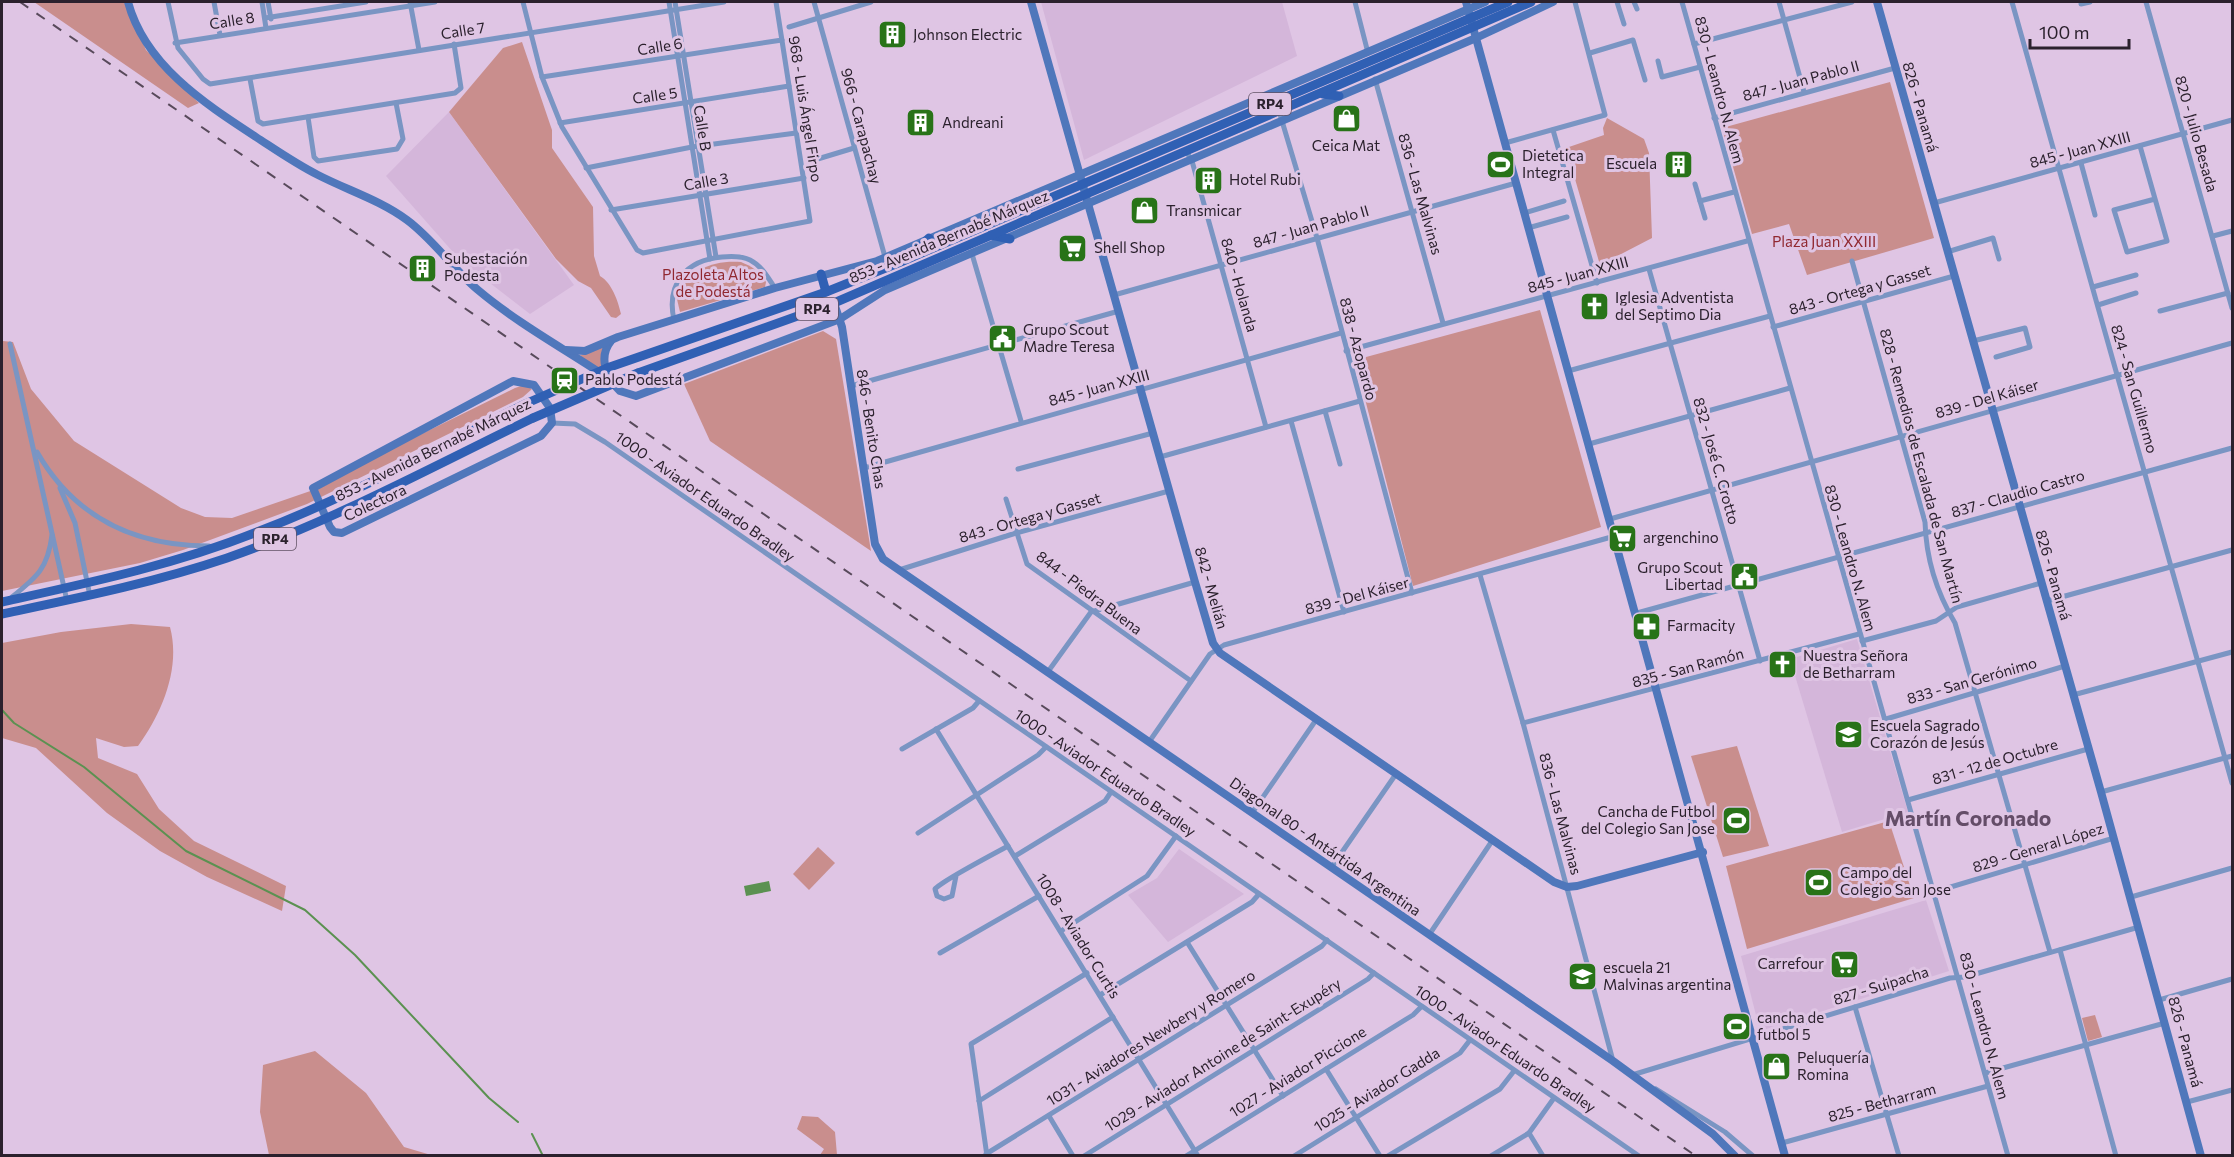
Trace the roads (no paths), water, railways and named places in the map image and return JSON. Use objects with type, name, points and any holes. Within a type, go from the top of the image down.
[{"type":"main road","name":"853 - Avenida Bernabé Márquez","points":[[5,601],[161,565],[218,546],[320,505],[525,404],[639,357],[826,292],[903,261],[1081,180],[1508,2]]},
{"type":"main road","name":"853 - Avenida Bernabé Márquez","points":[[2,614],[90,596],[183,572],[326,518],[533,418],[638,372],[834,303],[991,235],[1087,200],[1186,151],[1281,116],[1320,94],[1374,76],[1470,19],[1531,2]]},
{"type":"main road","points":[[1320,94],[1339,96]]},
{"type":"main road","points":[[991,235],[1010,239]]},
{"type":"main road","points":[[903,261],[929,238]]},
{"type":"main road","points":[[821,274],[826,292]]},
{"type":"street","points":[[128,2],[136,24],[149,46],[181,83],[201,99],[302,166],[368,197],[406,219],[427,237],[478,291],[612,382]]},
{"type":"street","points":[[168,2],[175,43]]},
{"type":"street","points":[[214,2],[220,35]]},
{"type":"street","points":[[262,2],[268,18]]},
{"type":"street","points":[[268,2],[269,27]]},
{"type":"street","points":[[315,2],[318,19]]},
{"type":"street","points":[[364,2],[364,12]]},
{"type":"street","name":"Calle 8","points":[[268,18],[364,2]]},
{"type":"street","name":"Calle 8","points":[[175,43],[410,4],[435,2]]},
{"type":"street","points":[[523,2],[542,77],[560,123],[611,210],[639,252],[710,240]]},
{"type":"street","name":"Calle B","points":[[669,2],[673,10],[713,258]]},
{"type":"street","name":"Calle B","points":[[673,10],[675,2]]},
{"type":"street","name":"Calle 7","points":[[175,43],[206,82],[250,79],[454,44],[724,2]]},
{"type":"street","name":"968 - Luis Ángel Firpo","points":[[710,240],[810,221],[776,2]]},
{"type":"street","name":"966 - Carapachay","points":[[814,2],[885,257]]},
{"type":"street","points":[[789,27],[871,2]]},
{"type":"street","name":"842 - Melián","points":[[1031,2],[1216,649],[1492,841],[1554,882],[1568,887]]},
{"type":"street","points":[[1355,2],[1368,52]]},
{"type":"street","name":"853 - Avenida Bernabé Márquez","points":[[1470,19],[1485,2]]},
{"type":"street","name":"853 - Avenida Bernabé Márquez","points":[[566,350],[585,351],[775,288],[821,274],[869,264],[929,238],[1081,180],[1368,52],[1470,19],[1553,2]]},
{"type":"street","points":[[1505,143],[1605,114],[1575,2]]},
{"type":"street","points":[[1617,2],[1624,24]]},
{"type":"street","points":[[1634,2],[1637,9]]},
{"type":"street","name":"830 - Leandro N. Alem","points":[[1682,2],[1810,462],[1859,634],[1886,718],[2008,1155]]},
{"type":"street","points":[[1779,2],[1804,92]]},
{"type":"street","points":[[1694,44],[1852,2]]},
{"type":"street","name":"826 - Panamá","points":[[1877,2],[2131,897],[2201,1155]]},
{"type":"street","name":"824 - San Guillermo","points":[[2012,2],[2232,783]]},
{"type":"street","points":[[2081,4],[2090,2]]},
{"type":"street","name":"820 - Julio Besada","points":[[2146,2],[2232,308]]},
{"type":"street","points":[[410,4],[419,50]]},
{"type":"street","points":[[1470,19],[1703,852],[1785,1155]]},
{"type":"street","name":"Calle 6","points":[[542,77],[782,40]]},
{"type":"street","points":[[1590,53],[1633,40],[1645,80]]},
{"type":"street","points":[[250,79],[258,121],[263,124],[396,103],[459,90],[454,44]]},
{"type":"street","points":[[1658,61],[1662,77],[1700,67]]},
{"type":"street","name":"847 - Juan Pablo II","points":[[1714,118],[1895,68]]},
{"type":"street","name":"853 - Avenida Bernabé Márquez","points":[[612,382],[623,393],[636,396],[840,319],[877,294],[1010,239],[1087,200],[1192,160],[1281,116],[1339,96],[1374,76]]},
{"type":"street","name":"836 - Las Malvinas","points":[[1374,76],[1443,323]]},
{"type":"street","name":"Calle 5","points":[[560,123],[789,86]]},
{"type":"street","points":[[308,117],[314,157],[321,161],[397,149],[404,139],[396,103]]},
{"type":"street","name":"838 - Azopardo","points":[[1281,116],[1317,238],[1412,593]]},
{"type":"street","name":"845 - Juan XXIII","points":[[1934,203],[2232,120]]},
{"type":"street","points":[[1553,130],[1597,282]]},
{"type":"street","points":[[586,168],[694,147],[796,133]]},
{"type":"street","points":[[2140,146],[2167,241],[2127,252],[2114,210],[2155,199]]},
{"type":"street","points":[[811,161],[855,148]]},
{"type":"street","name":"840 - Holanda","points":[[1186,151],[1192,160],[1266,427]]},
{"type":"street","points":[[2080,163],[2095,216]]},
{"type":"street","name":"Calle 3","points":[[611,210],[804,178]]},
{"type":"street","name":"847 - Juan Pablo II","points":[[1114,294],[1515,183]]},
{"type":"street","points":[[1695,184],[1705,219]]},
{"type":"street","points":[[1700,201],[1734,192]]},
{"type":"street","points":[[1524,213],[1564,201]]},
{"type":"street","points":[[1528,228],[1567,217]]},
{"type":"street","points":[[2212,236],[2232,231]]},
{"type":"street","points":[[1947,252],[1993,238],[1999,259]]},
{"type":"street","name":"845 - Juan XXIII","points":[[1346,351],[1748,241]]},
{"type":"street","points":[[972,254],[1021,421]]},
{"type":"street","points":[[674,320],[671,299],[675,283],[693,265],[713,258],[739,257],[750,261],[764,272],[775,288]]},
{"type":"street","name":"828 - Remedios de Escalada de San Martín","points":[[1852,261],[1925,522],[1942,602],[1955,623],[2050,952]]},
{"type":"street","name":"832 - José C. Crotto","points":[[1649,269],[1760,661]]},
{"type":"street","points":[[2093,287],[2136,275]]},
{"type":"street","name":"843 - Ortega y Gasset","points":[[1773,327],[1954,276]]},
{"type":"street","points":[[2098,305],[2136,293]]},
{"type":"street","points":[[2160,311],[2228,293]]},
{"type":"street","name":"846 - Benito Chas","points":[[834,303],[840,319],[875,544],[883,559]]},
{"type":"street","points":[[851,386],[1119,311]]},
{"type":"street","name":"843 - Ortega y Gasset","points":[[1568,371],[1770,316]]},
{"type":"street","points":[[1973,341],[2025,328],[2030,347],[1996,357]]},
{"type":"street","name":"845 - Juan XXIII","points":[[864,468],[1021,421],[1341,333]]},
{"type":"street","points":[[611,341],[606,350],[604,362],[612,382]]},
{"type":"street","name":"839 - Del Káiser","points":[[1610,519],[1992,409],[2232,343]]},
{"type":"street","points":[[10,344],[67,601]]},
{"type":"street","name":"Colectora","points":[[513,381],[530,383],[541,392],[552,413],[552,423],[532,442],[342,533],[334,532],[313,488],[513,381]]},
{"type":"street","points":[[1589,444],[1790,388]]},
{"type":"street","points":[[1160,457],[1360,401]]},
{"type":"street","points":[[1325,411],[1340,464]]},
{"type":"street","points":[[1291,421],[1344,612]]},
{"type":"street","name":"1000 - Aviador Eduardo Bradley","points":[[552,423],[570,422],[580,426],[1639,1155]]},
{"type":"street","points":[[1018,469],[1153,433]]},
{"type":"street","points":[[33,446],[58,484],[75,523],[90,596]]},
{"type":"street","name":"837 - Claudio Castro","points":[[1636,613],[2232,448]]},
{"type":"street","points":[[58,484],[95,515],[135,536],[175,546],[218,546]]},
{"type":"street","name":"843 - Ortega y Gasset","points":[[899,570],[1016,533],[1169,491]]},
{"type":"street","name":"844 - Piedra Buena","points":[[1006,499],[1027,564],[1091,612],[1191,681]]},
{"type":"street","points":[[5,601],[42,570],[50,551],[52,530]]},
{"type":"street","name":"839 - Del Káiser","points":[[1216,649],[1615,536]]},
{"type":"street","points":[[2047,601],[2232,550]]},
{"type":"street","name":"Diagonal 80 - Antártida Argentina","points":[[883,559],[1632,1075],[1725,1132],[1753,1155]]},
{"type":"street","name":"836 - Las Malvinas","points":[[1480,575],[1568,887],[1613,1061]]},
{"type":"street","points":[[1047,673],[1091,612],[1195,582]]},
{"type":"street","points":[[1862,641],[1936,621],[1957,607],[2041,583]]},
{"type":"street","name":"835 - San Ramón","points":[[1523,723],[1657,690],[1859,634]]},
{"type":"street","points":[[1149,742],[1216,649]]},
{"type":"street","points":[[2073,695],[2232,652]]},
{"type":"street","name":"833 - San Gerónimo","points":[[1886,718],[2065,666]]},
{"type":"street","points":[[902,749],[973,708],[979,701]]},
{"type":"street","points":[[1252,813],[1316,720]]},
{"type":"street","name":"1008 - Aviador Curtis","points":[[936,729],[1062,931],[1196,1153]]},
{"type":"street","points":[[918,833],[1038,755],[1046,747]]},
{"type":"street","name":"831 - 12 de Octubre","points":[[1908,800],[2088,749]]},
{"type":"street","points":[[2101,792],[2232,756]]},
{"type":"street","points":[[1331,868],[1396,774]]},
{"type":"street","points":[[1015,856],[1105,801],[1112,792]]},
{"type":"street","points":[[1062,931],[1147,876],[1176,836]]},
{"type":"street","name":"829 - General López","points":[[1934,892],[2114,838]]},
{"type":"street","points":[[1429,934],[1492,841]]},
{"type":"street","points":[[956,876],[952,896],[944,899],[937,896],[935,889],[940,882],[956,876],[1008,846]]},
{"type":"street","points":[[1568,887],[1703,852]]},
{"type":"street","points":[[2131,897],[2232,868]]},
{"type":"street","points":[[1100,995],[1252,902],[1259,894]]},
{"type":"street","points":[[940,953],[1039,896]]},
{"type":"street","name":"827 - Suipacha","points":[[1632,1075],[1855,1007],[2139,927]]},
{"type":"street","name":"1031 - Aviadores Newbery y Romero","points":[[986,1155],[1322,946],[1327,940]]},
{"type":"street","points":[[1187,942],[1283,1096]]},
{"type":"street","points":[[2060,950],[2116,1155]]},
{"type":"street","name":"1029 - Aviador Antoine de Saint-Exupéry","points":[[1084,1155],[1256,1050],[1374,973]]},
{"type":"street","points":[[986,1155],[971,1044],[1087,974]]},
{"type":"street","points":[[2159,1000],[2232,979]]},
{"type":"street","name":"1027 - Aviador Piccione","points":[[1186,1155],[1196,1153],[1413,1015],[1421,1006]]},
{"type":"street","points":[[1855,1007],[1899,1155]]},
{"type":"street","points":[[979,1101],[1113,1017]]},
{"type":"street","points":[[1985,1073],[2165,1023]]},
{"type":"street","name":"1025 - Aviador Gadda","points":[[1294,1155],[1460,1053],[1470,1040]]},
{"type":"street","points":[[1326,1069],[1380,1155]]},
{"type":"street","points":[[1388,1155],[1500,1089],[1514,1071]]},
{"type":"street","points":[[1640,1080],[1713,1134],[1736,1155]]},
{"type":"street","name":"825 - Betharram","points":[[1782,1143],[1988,1086]]},
{"type":"street","points":[[2187,1102],[2232,1090]]},
{"type":"street","points":[[1491,1155],[1529,1133],[1554,1098]]},
{"type":"street","points":[[1049,1116],[1073,1155]]},
{"type":"street","points":[[1529,1133],[1543,1155]]},
{"type":"waterway","points":[[2,710],[14,723],[84,767],[186,851],[305,910],[355,955],[489,1098],[518,1122]]},
{"type":"waterway","points":[[532,1134],[543,1156]]},
{"type":"railway","points":[[20,2],[1696,1156]]},
{"type":"place","name":"Johnson Electric","points":[[892,35]]},
{"type":"place","name":"Ceica Mat","points":[[1346,119]]},
{"type":"place","name":"Andreani","points":[[921,123]]},
{"type":"place","name":"Escuela","points":[[1678,164]]},
{"type":"place","name":"Dietetica Integral","points":[[1501,165]]},
{"type":"place","name":"Hotel Rubi","points":[[1208,180]]},
{"type":"place","name":"Transmicar","points":[[1145,211]]},
{"type":"place","name":"Shell Shop","points":[[1073,248]]},
{"type":"place","name":"Subestación Podesta","points":[[423,268]]},
{"type":"place","name":"Iglesia Adventista del Septimo Dia","points":[[1594,307]]},
{"type":"place","name":"Grupo Scout Madre Teresa","points":[[1002,339]]},
{"type":"place","name":"Pablo Podestá","points":[[564,380]]},
{"type":"place","name":"argenchino","points":[[1622,538]]},
{"type":"place","name":"Grupo Scout Libertad","points":[[1744,577]]},
{"type":"place","name":"Farmacity","points":[[1646,626]]},
{"type":"place","name":"Nuestra Señora de Betharram","points":[[1782,665]]},
{"type":"place","name":"Escuela Sagrado Corazón de Jesús","points":[[1849,735]]},
{"type":"place","name":"Cancha de Futbol del Colegio San Jose","points":[[1736,821]]},
{"type":"place","name":"Campo del Colegio San Jose","points":[[1819,882]]},
{"type":"place","name":"Carrefour","points":[[1845,964]]},
{"type":"place","name":"escuela 21 Malvinas argentina","points":[[1582,977]]},
{"type":"place","name":"cancha de futbol 5","points":[[1736,1027]]},
{"type":"place","name":"Peluquería Romina","points":[[1776,1067]]},
{"type":"district","name":"Martín Coronado","points":[[1968,819]]},
{"type":"park label","name":"Plaza Juan XXIII","points":[[1824,242]]},
{"type":"park label","name":"Plazoleta Altos de Podestá","points":[[713,284]]}]
